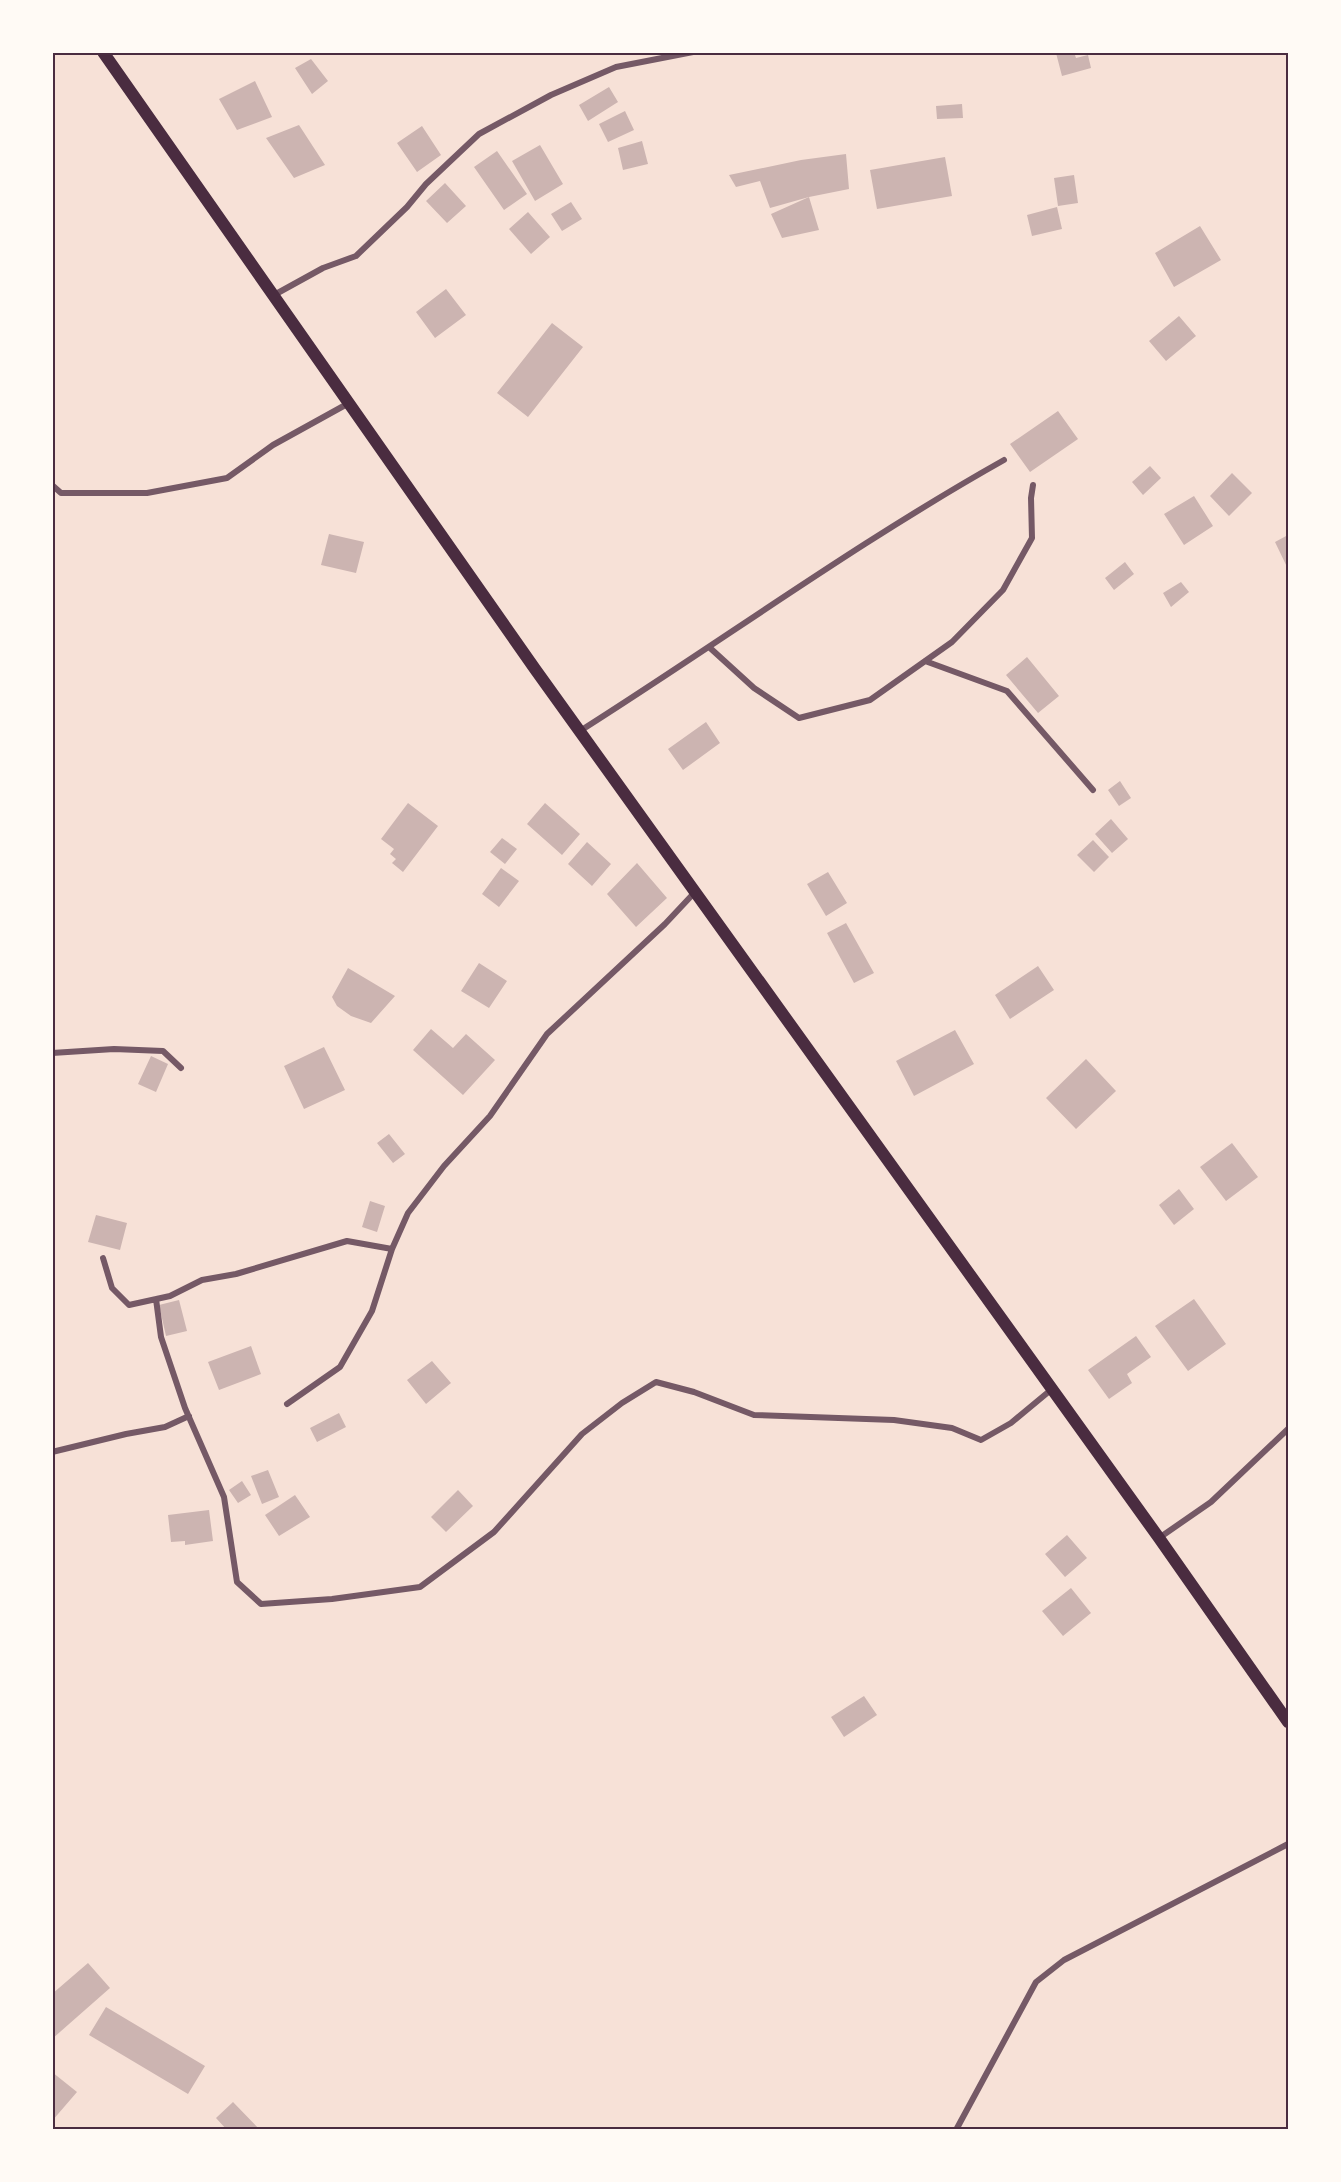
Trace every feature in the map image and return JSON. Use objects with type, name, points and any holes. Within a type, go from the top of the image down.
[{"type":"main road","points":[[103,52],[580,731],[1159,1538],[1288,1722]]},
{"type":"street","points":[[274,295],[323,268],[356,256],[407,207],[426,184],[479,134],[551,95],[616,67],[693,52]]},
{"type":"street","points":[[52,485],[61,493],[147,494],[227,477],[273,445],[349,403]]},
{"type":"street","points":[[580,731],[896,524],[1004,460]]},
{"type":"street","points":[[709,647],[754,688],[799,718],[870,700],[952,642],[1003,590],[1032,538],[1033,485]]},
{"type":"street","points":[[925,661],[1007,691],[1093,790]]},
{"type":"street","points":[[287,1404],[340,1367],[372,1311],[392,1249],[408,1213],[444,1166],[490,1116],[547,1034],[665,924],[695,892]]},
{"type":"street","points":[[52,1053],[114,1049],[163,1051],[181,1068]]},
{"type":"street","points":[[103,1258],[112,1288],[129,1305],[170,1296],[202,1280],[236,1274],[347,1241],[392,1249]]},
{"type":"street","points":[[156,1299],[162,1337],[189,1416],[224,1497],[237,1582],[261,1604],[332,1599],[420,1587],[494,1532],[582,1434],[622,1403],[656,1382],[694,1392],[754,1415],[894,1420],[952,1428],[981,1440],[1011,1423],[1052,1389]]},
{"type":"street","points":[[52,1452],[165,1427],[189,1416]]},
{"type":"street","points":[[1159,1538],[1211,1502],[1288,1429]]},
{"type":"street","points":[[956,2130],[1036,1982],[1064,1960],[1288,1844]]},
{"type":"building","points":[[1074,52],[1076,58],[1088,55],[1091,68],[1062,76],[1056,53]]},
{"type":"building","points":[[311,59],[328,81],[312,94],[295,68]]},
{"type":"building","points":[[255,81],[272,117],[237,130],[219,99]]},
{"type":"building","points":[[609,87],[618,102],[588,121],[579,105]]},
{"type":"building","points":[[962,104],[963,118],[937,119],[936,106]]},
{"type":"building","points":[[625,111],[634,130],[608,142],[599,124]]},
{"type":"building","points":[[299,125],[325,165],[294,178],[266,138]]},
{"type":"building","points":[[422,126],[441,155],[417,172],[397,143]]},
{"type":"building","points":[[642,141],[648,164],[623,170],[618,148]]},
{"type":"building","points":[[540,145],[563,184],[535,201],[512,161]]},
{"type":"building","points":[[497,151],[527,194],[504,210],[474,167]]},
{"type":"building","points":[[846,154],[849,189],[770,208],[760,181],[736,187],[729,175],[801,160]]},
{"type":"building","points":[[945,157],[952,196],[877,209],[870,170]]},
{"type":"building","points":[[1074,175],[1078,203],[1058,206],[1054,178]]},
{"type":"building","points":[[445,183],[466,206],[447,223],[426,201]]},
{"type":"building","points":[[809,197],[819,230],[782,238],[771,214]]},
{"type":"building","points":[[571,202],[582,219],[562,231],[551,214]]},
{"type":"building","points":[[1057,207],[1062,229],[1032,236],[1027,215]]},
{"type":"building","points":[[528,212],[550,237],[531,254],[509,229]]},
{"type":"building","points":[[1200,226],[1221,260],[1174,287],[1155,253]]},
{"type":"building","points":[[446,289],[466,315],[435,338],[416,312]]},
{"type":"building","points":[[1179,316],[1196,336],[1166,361],[1149,341]]},
{"type":"building","points":[[552,323],[583,347],[528,417],[497,393]]},
{"type":"building","points":[[1058,411],[1078,439],[1030,472],[1010,444]]},
{"type":"building","points":[[1150,466],[1161,478],[1143,495],[1132,482]]},
{"type":"building","points":[[1232,473],[1252,493],[1229,516],[1210,496]]},
{"type":"building","points":[[1194,496],[1213,526],[1184,545],[1164,514]]},
{"type":"building","points":[[329,534],[364,542],[356,573],[321,565]]},
{"type":"building","points":[[1288,535],[1288,569],[1275,542]]},
{"type":"building","points":[[1125,562],[1134,574],[1114,590],[1105,578]]},
{"type":"building","points":[[1181,582],[1189,592],[1171,607],[1163,593]]},
{"type":"building","points":[[1027,657],[1059,696],[1038,713],[1006,675]]},
{"type":"building","points":[[706,722],[720,743],[683,770],[668,749]]},
{"type":"building","points":[[1120,781],[1131,798],[1119,806],[1108,790]]},
{"type":"building","points":[[408,803],[438,826],[403,872],[392,863],[396,859],[390,854],[394,849],[381,839]]},
{"type":"building","points":[[545,803],[580,834],[562,855],[527,824]]},
{"type":"building","points":[[1111,819],[1128,839],[1112,853],[1095,834]]},
{"type":"building","points":[[502,838],[517,849],[505,864],[490,852]]},
{"type":"building","points":[[1093,840],[1109,857],[1094,872],[1077,855]]},
{"type":"building","points":[[587,842],[611,864],[592,886],[568,864]]},
{"type":"building","points":[[637,863],[667,898],[636,927],[607,894]]},
{"type":"building","points":[[501,868],[519,881],[499,907],[482,894]]},
{"type":"building","points":[[828,872],[847,903],[826,916],[807,884]]},
{"type":"building","points":[[846,923],[874,973],[854,983],[827,933]]},
{"type":"building","points":[[479,963],[507,981],[489,1008],[461,991]]},
{"type":"building","points":[[1038,966],[1054,990],[1010,1019],[995,995]]},
{"type":"building","points":[[348,968],[395,996],[371,1023],[351,1016],[337,1006],[332,997]]},
{"type":"building","points":[[431,1029],[453,1048],[466,1034],[495,1060],[463,1095],[413,1050]]},
{"type":"building","points":[[955,1030],[974,1064],[914,1096],[896,1061]]},
{"type":"building","points":[[324,1047],[345,1090],[304,1109],[284,1066]]},
{"type":"building","points":[[151,1056],[168,1064],[156,1092],[138,1084]]},
{"type":"building","points":[[1086,1059],[1116,1091],[1076,1129],[1046,1098]]},
{"type":"building","points":[[389,1134],[405,1154],[393,1163],[377,1143]]},
{"type":"building","points":[[1232,1143],[1258,1177],[1226,1201],[1200,1167]]},
{"type":"building","points":[[1179,1189],[1194,1209],[1174,1225],[1159,1205]]},
{"type":"building","points":[[370,1201],[385,1206],[377,1232],[362,1227]]},
{"type":"building","points":[[96,1215],[127,1223],[120,1250],[88,1242]]},
{"type":"building","points":[[1194,1299],[1226,1344],[1188,1371],[1155,1326]]},
{"type":"building","points":[[179,1300],[187,1331],[166,1336],[159,1305]]},
{"type":"building","points":[[1136,1336],[1151,1357],[1127,1374],[1132,1383],[1109,1399],[1088,1370]]},
{"type":"building","points":[[251,1346],[261,1374],[219,1390],[208,1362]]},
{"type":"building","points":[[432,1361],[451,1383],[426,1404],[407,1380]]},
{"type":"building","points":[[339,1413],[346,1427],[317,1442],[310,1428]]},
{"type":"building","points":[[268,1470],[279,1497],[262,1504],[251,1476]]},
{"type":"building","points":[[242,1481],[251,1495],[238,1503],[229,1490]]},
{"type":"building","points":[[458,1490],[473,1506],[446,1532],[431,1517]]},
{"type":"building","points":[[295,1495],[310,1517],[279,1536],[265,1515]]},
{"type":"building","points":[[209,1510],[213,1541],[185,1545],[185,1541],[171,1542],[168,1515]]},
{"type":"building","points":[[1067,1535],[1087,1558],[1065,1577],[1045,1554]]},
{"type":"building","points":[[1071,1588],[1091,1613],[1063,1636],[1042,1611]]},
{"type":"building","points":[[864,1696],[877,1715],[844,1737],[831,1717]]},
{"type":"building","points":[[88,1963],[110,1988],[52,2039],[52,1994]]},
{"type":"building","points":[[106,2007],[205,2066],[188,2094],[89,2035]]},
{"type":"building","points":[[52,2072],[77,2092],[52,2121]]},
{"type":"building","points":[[233,2102],[260,2130],[227,2130],[216,2118]]}]
